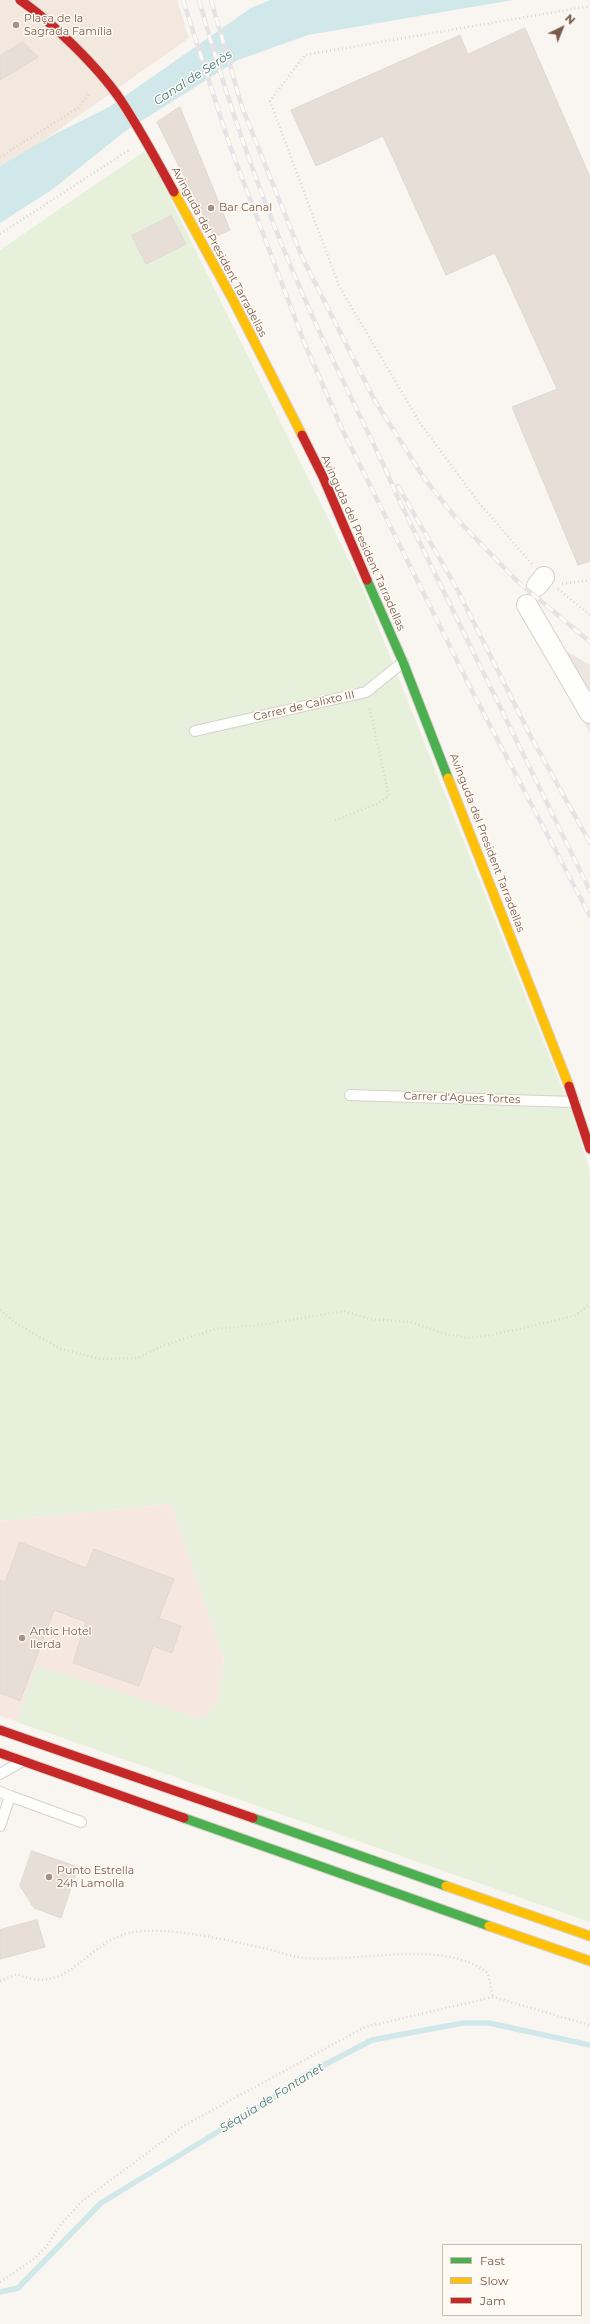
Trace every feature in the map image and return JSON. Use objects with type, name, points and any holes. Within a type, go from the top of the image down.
[{"type":"street","name":"Avinguda del President Tarradellas","points":[[20,0],[40,14],[102,78],[119,98],[143,136],[232,298],[323,477],[403,662],[575,1102],[590,1149]]},
{"type":"street","points":[[527,605],[588,708]]},
{"type":"street","points":[[0,1730],[590,1936]]},
{"type":"street","points":[[0,1753],[590,1962]]},
{"type":"lane","name":"Carrer de Calixto III","points":[[195,732],[366,692],[403,662]]},
{"type":"lane","name":"Carrer d'Agues Tortes","points":[[350,1095],[575,1102]]},
{"type":"lane","points":[[0,1774],[24,1761]]},
{"type":"lane","points":[[0,1792],[81,1822]]},
{"type":"lane","points":[[0,1826],[10,1796]]},
{"type":"path","points":[[540,582],[420,423],[339,286],[270,101],[305,55],[590,6]]},
{"type":"path","points":[[0,158],[78,108],[102,78]]},
{"type":"path","points":[[0,234],[143,136]]},
{"type":"path","points":[[590,580],[554,585],[590,614]]},
{"type":"path","points":[[335,820],[377,804],[389,796],[366,692]]},
{"type":"path","points":[[0,1310],[17,1324],[61,1349],[100,1359],[138,1358],[164,1346],[216,1329],[267,1324],[344,1311],[370,1319],[410,1322],[445,1334],[468,1338],[492,1335],[574,1316],[590,1304]]},
{"type":"path","points":[[0,1981],[16,1974],[32,1981],[56,1978],[66,1973],[108,1942],[128,1934],[146,1931],[192,1934],[304,1958],[445,1955],[475,1963],[488,1973],[493,1997]]},
{"type":"path","points":[[0,2282],[34,2259],[48,2244],[62,2222],[81,2202],[185,2125],[365,2026],[493,1997],[590,2025]]},
{"type":"shaded area","points":[[0,0],[177,0],[189,38],[0,171]]},
{"type":"shaded area","points":[[547,649],[566,651],[590,665],[590,734]]},
{"type":"shaded area","points":[[171,1504],[224,1659],[218,1700],[209,1713],[199,1718],[36,1666],[17,1722],[0,1716],[0,1521]]},
{"type":"green space","points":[[146,150],[363,589],[572,1113],[590,1172],[590,1922],[17,1722],[36,1665],[199,1718],[209,1713],[218,1700],[224,1659],[171,1504],[0,1521],[0,250]]},
{"type":"water","name":"Canal de Seròs","points":[[270,0],[513,0],[308,35],[238,60],[124,132],[53,189],[0,223],[0,166],[55,134],[109,107],[251,8]]},
{"type":"building","points":[[525,28],[590,177],[590,561],[578,565],[512,407],[557,389],[495,253],[446,275],[383,136],[316,166],[291,110],[460,35],[468,54]]},
{"type":"building","points":[[23,42],[38,57],[0,80],[0,56]]},
{"type":"building","points":[[180,107],[230,230],[214,237],[157,122]]},
{"type":"building","points":[[171,216],[186,244],[146,264],[132,236]]},
{"type":"building","points":[[20,1542],[86,1568],[94,1549],[174,1579],[159,1618],[181,1626],[172,1653],[153,1646],[139,1686],[73,1663],[86,1622],[54,1610],[20,1701],[0,1693],[0,1580],[5,1582]]},
{"type":"building","name":"Punto Estrella 24h Lamolla","points":[[32,1851],[78,1867],[61,1918],[34,1908],[20,1886]]},
{"type":"building","points":[[37,1920],[45,1947],[0,1959],[0,1930]]},
{"type":"waterway","name":"Séquia de Fontanet","points":[[0,2292],[18,2288],[101,2203],[270,2100],[303,2076],[372,2040],[463,2023],[489,2023],[590,2045]]},
{"type":"railway","points":[[183,0],[230,146],[304,342],[342,429],[473,693],[590,916]]},
{"type":"railway","points":[[199,0],[235,120],[263,198],[294,275],[399,500],[590,891]]},
{"type":"railway","points":[[211,0],[242,107],[302,257],[375,401],[424,478],[455,517],[517,581],[590,642]]},
{"type":"railway","points":[[398,486],[456,587],[531,737],[590,843]]},
{"type":"traffic: fast","points":[[367,580],[403,662],[448,778]]},
{"type":"traffic: fast","points":[[184,1818],[489,1926]]},
{"type":"traffic: fast","points":[[253,1818],[446,1886]]},
{"type":"traffic: slow","points":[[174,192],[232,298],[302,435]]},
{"type":"traffic: slow","points":[[448,778],[569,1086]]},
{"type":"traffic: slow","points":[[446,1886],[590,1936]]},
{"type":"traffic: slow","points":[[489,1926],[590,1961]]},
{"type":"traffic: jam","points":[[20,0],[46,20],[74,46],[111,86],[148,145],[174,192]]},
{"type":"traffic: jam","points":[[302,435],[323,477],[367,580]]},
{"type":"traffic: jam","points":[[569,1086],[590,1149]]},
{"type":"traffic: jam","points":[[0,1730],[253,1818]]},
{"type":"traffic: jam","points":[[0,1753],[184,1818]]},
{"type":"place","name":"Plaça de la Sagrada Família","points":[[16,25]]},
{"type":"place","name":"Bar Canal","points":[[211,208]]},
{"type":"place","name":"Antic Hotel Ilerda","points":[[22,1638]]},
{"type":"place","name":"Punto Estrella 24h Lamolla","points":[[49,1877]]}]
